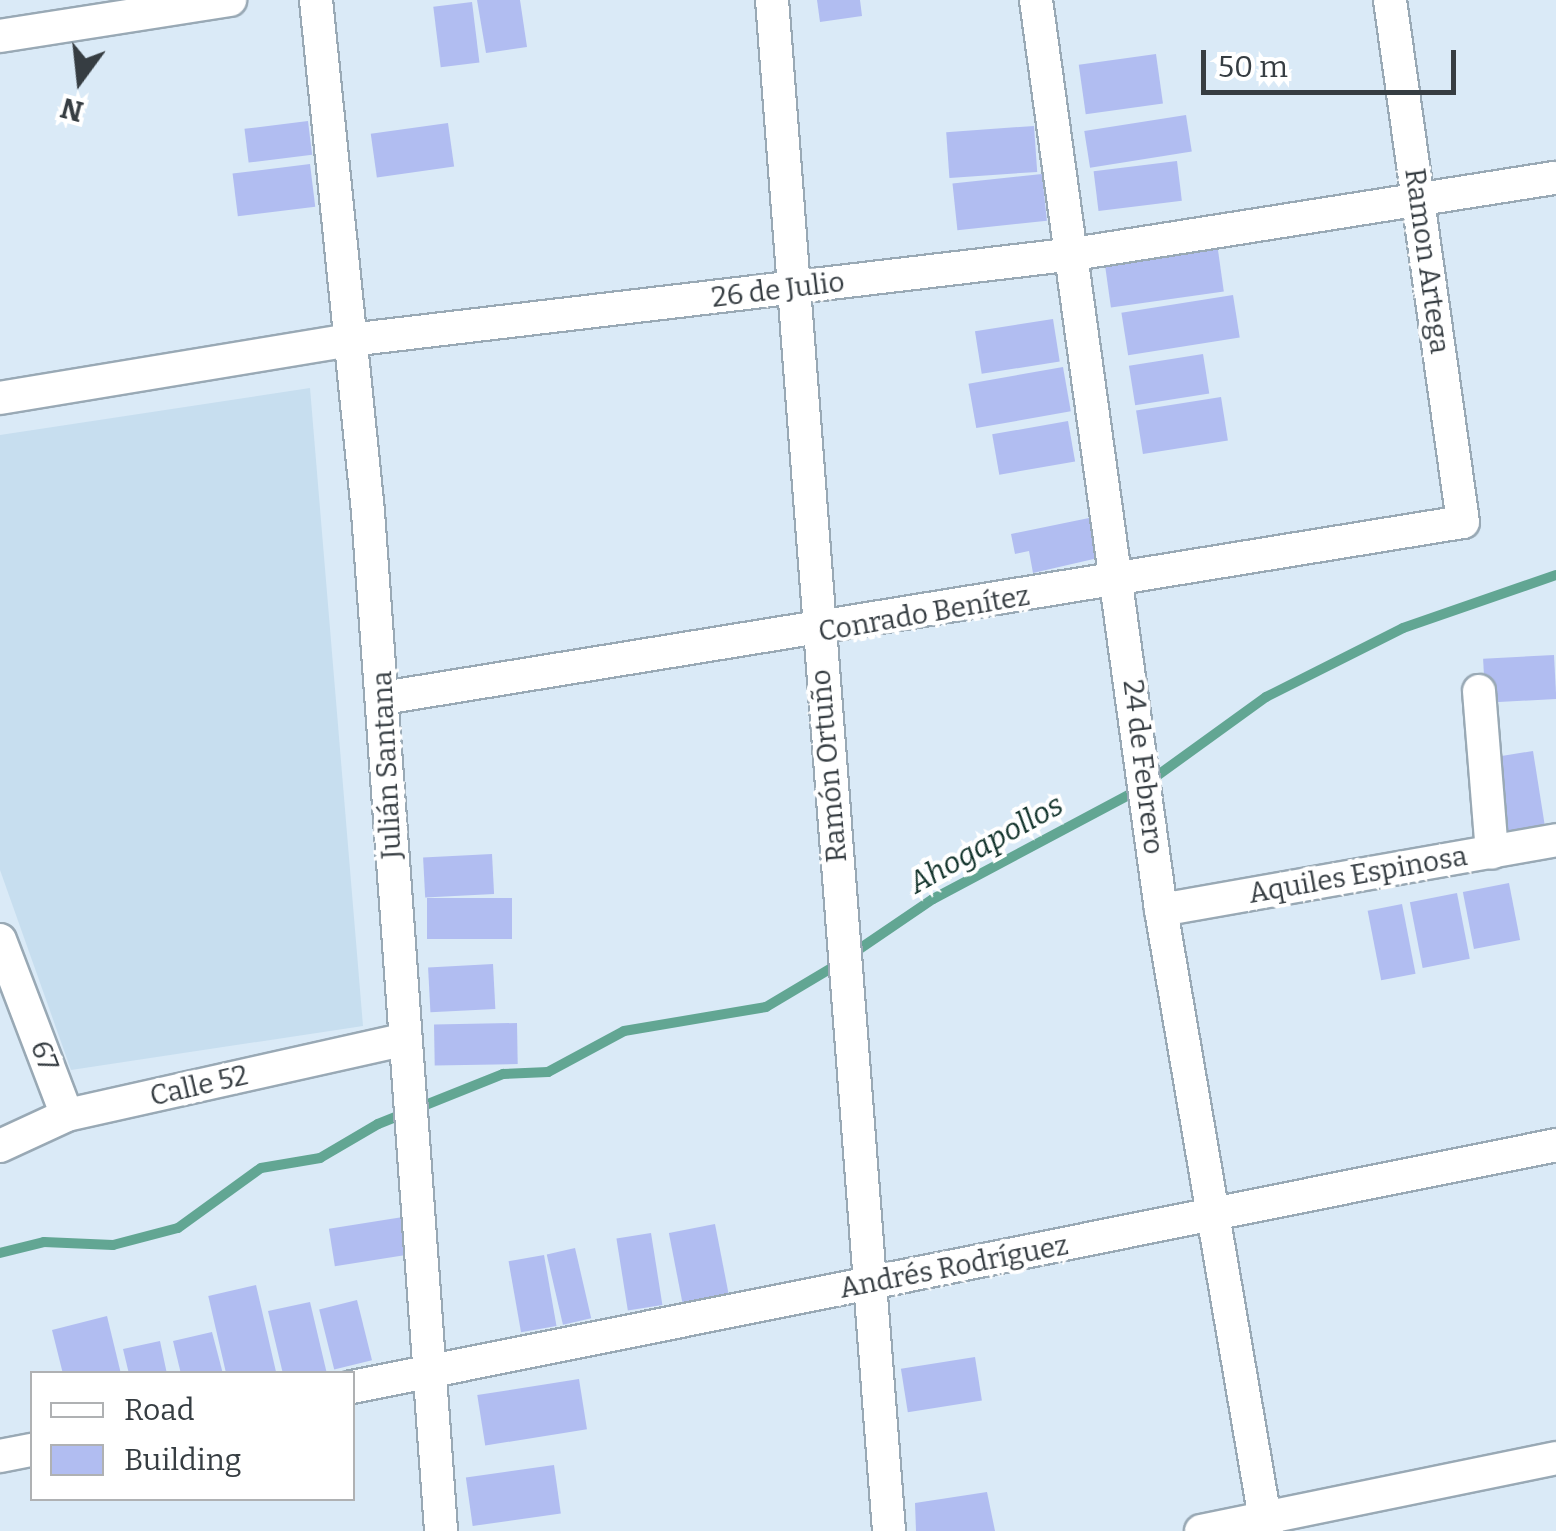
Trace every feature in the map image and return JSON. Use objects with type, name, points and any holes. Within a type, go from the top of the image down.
[{"type":"street","points":[[0,36],[230,0]]},
{"type":"street","name":"Julián Santana","points":[[316,0],[384,698],[403,1040],[441,1531]]},
{"type":"street","name":"Ramón Ortuño","points":[[772,0],[866,1285],[889,1531]]},
{"type":"street","name":"24 de Febrero","points":[[1036,0],[1140,731],[1161,910],[1208,1216],[1266,1525]]},
{"type":"street","name":"Ramon Artega","points":[[1390,0],[1463,522]]},
{"type":"street","name":"26 de Julio","points":[[0,398],[350,340],[1074,254],[1556,178]]},
{"type":"street","name":"Conrado Benítez","points":[[384,698],[818,632],[1463,522]]},
{"type":"street","points":[[1479,691],[1492,852]]},
{"type":"street","name":"Aquiles Espinosa","points":[[1161,910],[1556,840]]},
{"type":"street","name":"67","points":[[0,940],[68,1115]]},
{"type":"street","name":"Calle 52","points":[[0,1146],[68,1115],[403,1040]]},
{"type":"street","name":"Andrés Rodríguez","points":[[355,1387],[1556,1145]]},
{"type":"street","points":[[0,1456],[30,1450]]},
{"type":"street","points":[[1201,1531],[1266,1525],[1556,1458]]},
{"type":"shaded area","points":[[310,388],[363,1026],[71,1070],[0,870],[0,435]]},
{"type":"building","points":[[477,0],[520,0],[527,47],[486,53]]},
{"type":"building","points":[[817,0],[860,0],[862,16],[820,22]]},
{"type":"building","points":[[472,2],[479,63],[441,67],[433,7]]},
{"type":"building","points":[[1156,54],[1163,104],[1086,114],[1079,65]]},
{"type":"building","points":[[1186,115],[1192,152],[1090,168],[1084,131]]},
{"type":"building","points":[[308,121],[312,155],[249,163],[244,129]]},
{"type":"building","points":[[448,123],[454,167],[377,177],[371,134]]},
{"type":"building","points":[[1034,126],[1037,172],[949,178],[946,132]]},
{"type":"building","points":[[1177,161],[1182,201],[1099,211],[1094,171]]},
{"type":"building","points":[[310,164],[315,207],[238,216],[233,174]]},
{"type":"building","points":[[1042,174],[1047,221],[957,230],[952,183]]},
{"type":"building","points":[[1217,243],[1224,292],[1111,307],[1104,259]]},
{"type":"building","points":[[1233,295],[1240,337],[1128,355],[1121,313]]},
{"type":"building","points":[[1053,319],[1060,361],[982,374],[975,331]]},
{"type":"building","points":[[1203,354],[1209,394],[1135,405],[1129,366]]},
{"type":"building","points":[[1063,367],[1071,411],[976,428],[968,384]]},
{"type":"building","points":[[1221,397],[1228,440],[1143,454],[1136,410]]},
{"type":"building","points":[[1068,421],[1075,461],[999,475],[992,434]]},
{"type":"building","points":[[1089,518],[1098,558],[1033,573],[1029,551],[1015,554],[1011,534]]},
{"type":"building","points":[[1554,655],[1556,699],[1485,703],[1483,659]]},
{"type":"building","points":[[1533,751],[1545,827],[1508,833],[1495,757]]},
{"type":"building","points":[[492,854],[494,894],[425,898],[423,858]]},
{"type":"building","points":[[1509,883],[1520,940],[1474,949],[1463,892]]},
{"type":"building","points":[[1457,893],[1470,959],[1423,968],[1410,902]]},
{"type":"building","points":[[427,898],[512,898],[512,939],[427,939]]},
{"type":"building","points":[[1402,904],[1416,974],[1381,980],[1368,911]]},
{"type":"building","points":[[493,964],[495,1009],[430,1012],[428,967]]},
{"type":"building","points":[[517,1023],[518,1064],[435,1065],[434,1024]]},
{"type":"building","points":[[403,1217],[409,1255],[335,1266],[329,1229]]},
{"type":"building","points":[[715,1224],[729,1298],[683,1307],[669,1233]]},
{"type":"building","points":[[651,1233],[662,1305],[628,1311],[616,1238]]},
{"type":"building","points":[[575,1248],[591,1318],[563,1325],[547,1255]]},
{"type":"building","points":[[544,1255],[557,1326],[521,1332],[509,1261]]},
{"type":"building","points":[[256,1285],[276,1371],[226,1371],[208,1296]]},
{"type":"building","points":[[357,1300],[372,1360],[334,1370],[319,1309]]},
{"type":"building","points":[[310,1302],[326,1371],[282,1371],[268,1311]]},
{"type":"building","points":[[107,1316],[120,1371],[62,1371],[52,1330]]},
{"type":"building","points":[[212,1332],[222,1371],[180,1371],[173,1341]]},
{"type":"building","points":[[160,1341],[166,1371],[128,1371],[123,1349]]},
{"type":"building","points":[[975,1357],[982,1400],[908,1412],[901,1369]]},
{"type":"building","points":[[579,1379],[587,1429],[485,1445],[477,1395]]},
{"type":"building","points":[[554,1465],[561,1514],[473,1526],[466,1477]]},
{"type":"building","points":[[987,1492],[995,1531],[916,1531],[915,1503]]},
{"type":"waterway","name":"Ahogapollos","points":[[852,954],[933,899],[1136,791],[1266,697],[1403,628],[1556,575]]},
{"type":"waterway","points":[[0,1253],[44,1242],[113,1245],[178,1228],[261,1168],[320,1158],[378,1124],[503,1074],[548,1072],[624,1031],[766,1007],[838,964]]}]
